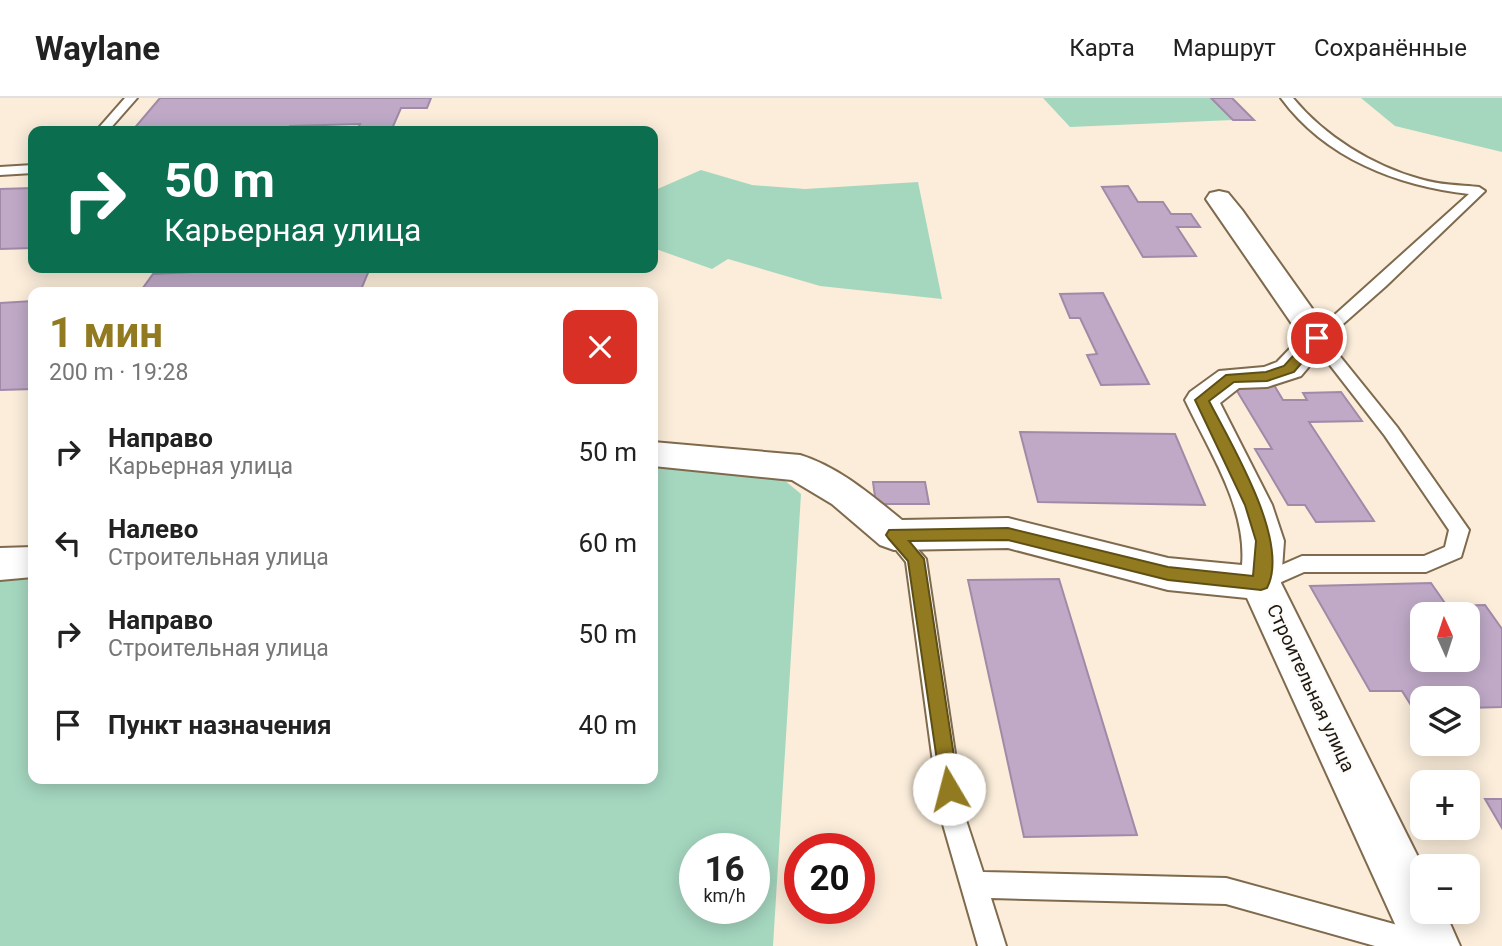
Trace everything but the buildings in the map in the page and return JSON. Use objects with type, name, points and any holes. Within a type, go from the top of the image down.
[{"type":"street","points":[[1219,199],[1250,237],[1265,264],[1317,338]]},
{"type":"street","name":"Строительная улица","points":[[1317,338],[1289,369],[1267,377],[1231,378],[1202,400],[1253,505],[1264,541],[1261,583],[1433,946]]},
{"type":"street","points":[[658,454],[800,468],[845,494],[894,535],[1008,534],[1168,573],[1261,583]]},
{"type":"street","points":[[0,564],[28,562]]},
{"type":"lane","points":[[106,126],[131,98]]},
{"type":"lane","points":[[1261,583],[1302,564],[1426,564],[1454,552],[1459,530],[1437,495],[1353,380],[1317,338],[1381,283],[1479,191],[1416,183],[1368,163],[1309,123],[1286,98]]},
{"type":"lane","points":[[0,171],[28,169]]},
{"type":"lane","points":[[894,535],[916,559],[952,814],[992,946]]},
{"type":"lane","points":[[974,885],[1226,891],[1423,946]]},
{"type":"green space","points":[[1043,98],[1211,98],[1233,120],[1070,127]]},
{"type":"green space","points":[[1361,98],[1502,98],[1502,152],[1395,126]]},
{"type":"green space","points":[[701,170],[752,185],[805,189],[918,182],[942,299],[820,286],[728,259],[712,269],[658,250],[658,189]]},
{"type":"green space","points":[[658,466],[777,474],[801,494],[773,946],[0,946],[0,579],[28,576],[28,784],[658,784]]},
{"type":"route","points":[[949,789],[916,559],[894,535],[1008,534],[1168,573],[1261,583],[1264,541],[1253,505],[1202,400],[1231,378],[1267,377],[1289,369],[1317,338]]}]
